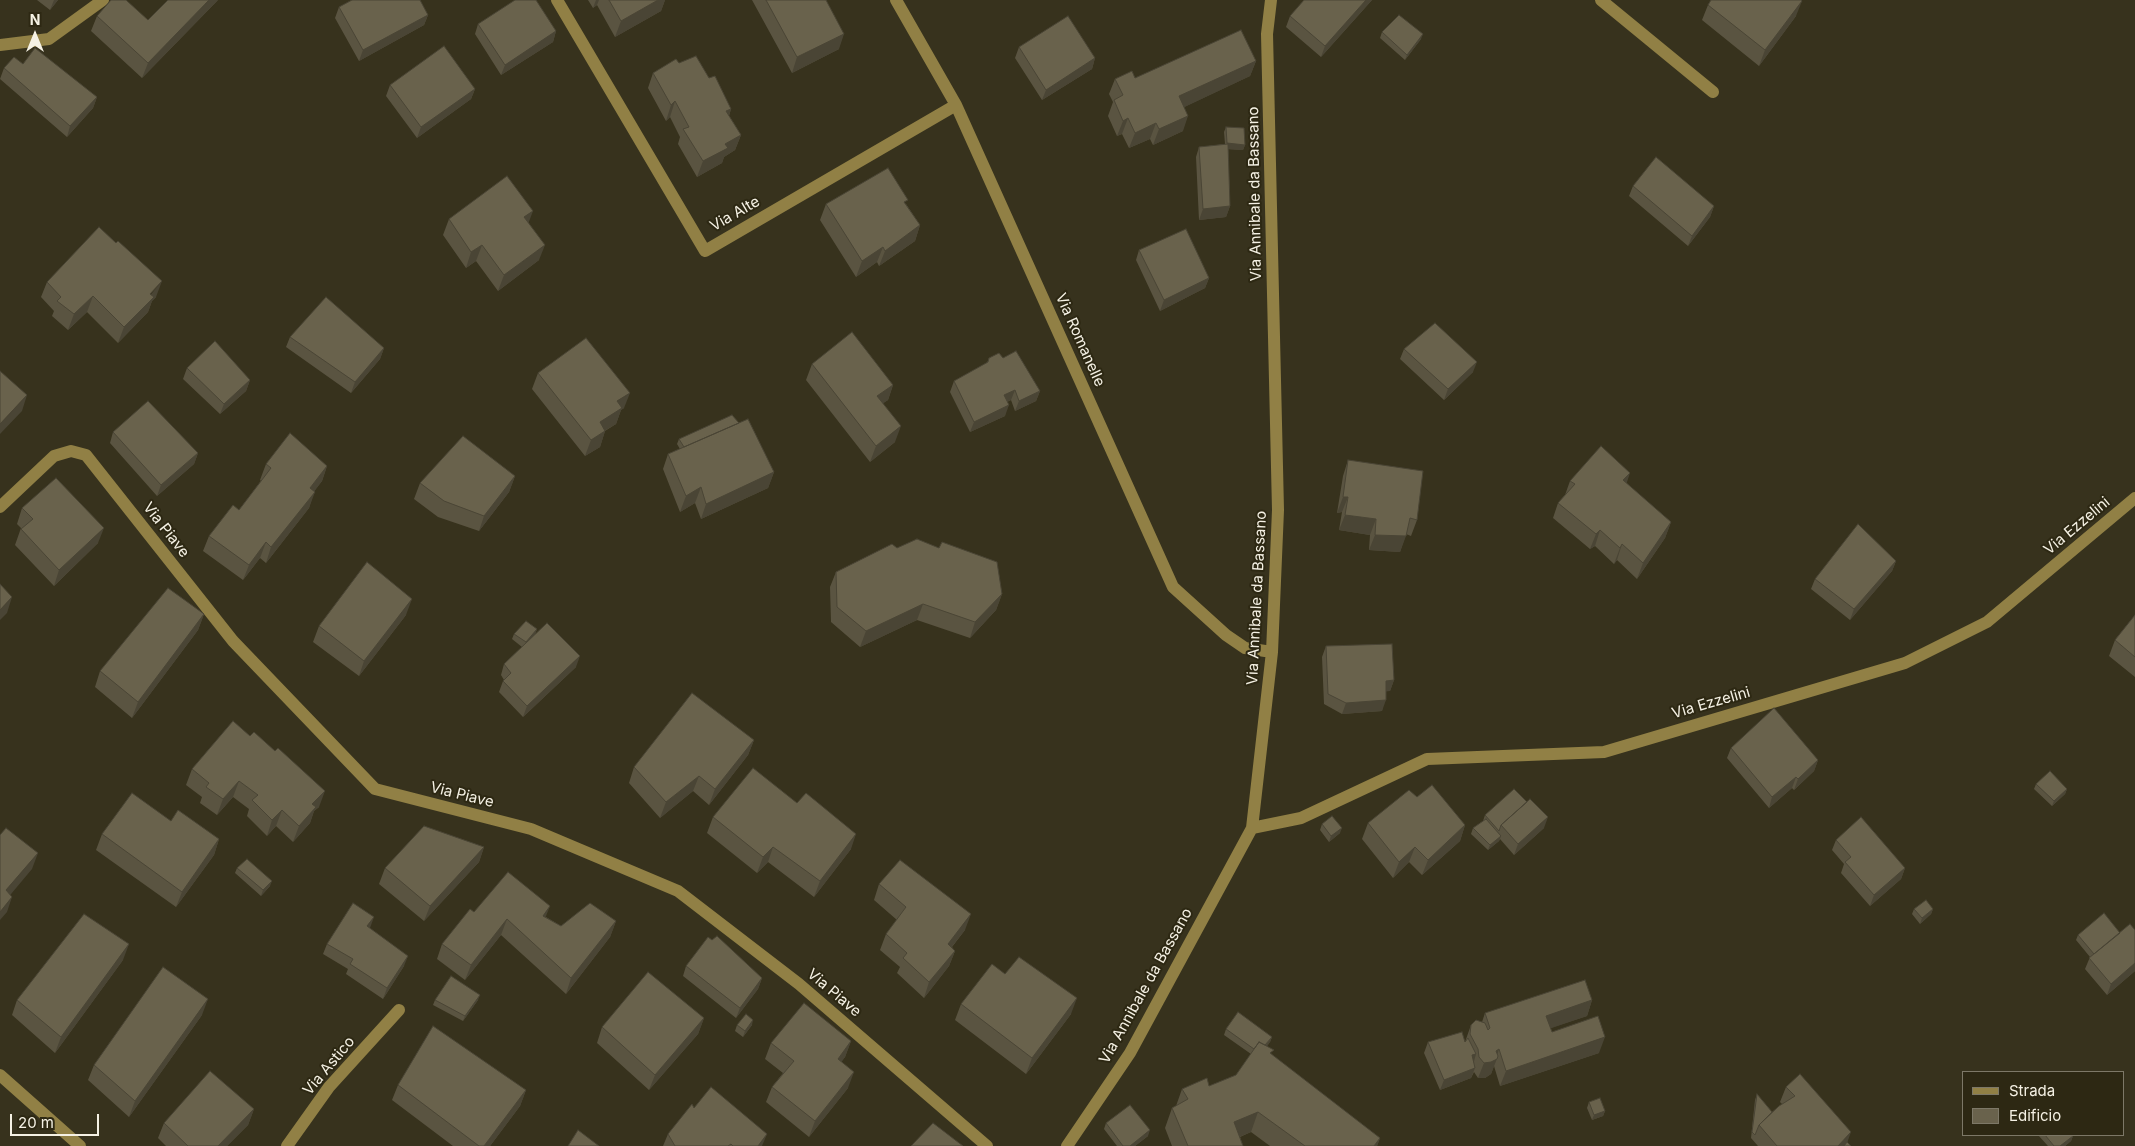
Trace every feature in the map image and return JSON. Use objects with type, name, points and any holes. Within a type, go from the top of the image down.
[{"type":"street","points":[[0,45],[49,39],[103,0]]},
{"type":"street","name":"Via Alte","points":[[557,0],[705,251],[956,105]]},
{"type":"street","name":"Via Romanelle","points":[[896,0],[956,105],[1173,587],[1226,635],[1246,648],[1272,652]]},
{"type":"street","name":"Via Annibale da Bassano","points":[[1067,1146],[1130,1053],[1252,828],[1272,652],[1278,510],[1267,34],[1271,0]]},
{"type":"street","points":[[1601,0],[1713,92]]},
{"type":"street","name":"Via Piave","points":[[0,507],[54,456],[71,451],[86,455],[233,641],[375,790],[531,829],[678,891],[799,984],[987,1146]]},
{"type":"street","name":"Via Ezzelini","points":[[1252,828],[1301,818],[1427,759],[1604,752],[1905,663],[1987,622],[2135,498]]},
{"type":"street","name":"Via Astico","points":[[287,1146],[329,1087],[399,1010]]},
{"type":"street","points":[[0,1075],[80,1146]]},
{"type":"building","points":[[111,0],[126,0],[148,20],[168,0],[209,0],[148,63],[97,16]]},
{"type":"building","points":[[352,0],[420,0],[428,15],[363,50],[339,7]]},
{"type":"building","points":[[515,0],[536,0],[556,31],[505,65],[478,24]]},
{"type":"building","points":[[609,0],[658,0],[621,21]]},
{"type":"building","points":[[766,0],[826,0],[844,34],[797,57]]},
{"type":"building","points":[[1304,0],[1366,0],[1325,46],[1290,16]]},
{"type":"building","points":[[1711,0],[1802,1],[1765,50],[1708,5]]},
{"type":"building","points":[[1399,15],[1423,34],[1407,55],[1382,32]]},
{"type":"building","points":[[1068,16],[1095,58],[1046,90],[1019,47]]},
{"type":"building","points":[[1241,30],[1256,61],[1179,96],[1188,116],[1159,129],[1156,123],[1135,133],[1128,118],[1123,121],[1114,100],[1123,95],[1115,79],[1132,71],[1135,78]]},
{"type":"building","points":[[444,46],[475,89],[421,127],[390,85]]},
{"type":"building","points":[[35,48],[97,97],[70,126],[4,68],[14,57],[23,64]]},
{"type":"building","points":[[696,56],[709,78],[715,76],[731,109],[726,111],[741,135],[725,144],[728,148],[703,161],[683,129],[689,127],[675,101],[671,105],[653,73],[676,59],[679,63]]},
{"type":"building","points":[[1226,127],[1244,128],[1245,145],[1227,143]]},
{"type":"building","points":[[1228,144],[1230,206],[1203,209],[1199,147]]},
{"type":"building","points":[[1656,157],[1714,206],[1692,236],[1633,186]]},
{"type":"building","points":[[888,168],[908,200],[904,202],[920,225],[885,251],[883,247],[862,261],[826,204]]},
{"type":"building","points":[[507,176],[533,211],[524,217],[545,245],[504,275],[482,245],[471,252],[449,219]]},
{"type":"building","points":[[99,227],[116,243],[118,241],[162,281],[150,294],[154,297],[124,327],[93,296],[74,314],[57,301],[61,297],[47,282]]},
{"type":"building","points":[[1186,229],[1209,278],[1164,300],[1139,250]]},
{"type":"building","points":[[326,297],[384,348],[355,382],[290,337]]},
{"type":"building","points":[[1435,323],[1477,362],[1448,389],[1404,349]]},
{"type":"building","points":[[852,332],[893,385],[877,396],[901,426],[876,446],[812,364]]},
{"type":"building","points":[[586,338],[630,393],[617,401],[622,408],[600,422],[605,431],[591,440],[538,373]]},
{"type":"building","points":[[215,341],[250,380],[224,404],[187,368]]},
{"type":"building","points":[[1016,351],[1040,391],[1019,401],[1015,390],[1004,395],[1009,405],[974,422],[954,381],[988,362],[989,358],[999,353],[1003,358]]},
{"type":"building","points":[[0,371],[27,395],[0,424]]},
{"type":"building","points":[[148,401],[198,453],[161,485],[113,432]]},
{"type":"building","points":[[732,415],[739,423],[684,447],[679,439]]},
{"type":"building","points":[[748,419],[774,472],[706,504],[701,487],[686,496],[668,454]]},
{"type":"building","points":[[290,433],[327,466],[310,488],[315,492],[271,547],[266,542],[249,565],[209,536],[233,505],[239,510],[271,468],[266,464]]},
{"type":"building","points":[[463,436],[515,476],[484,516],[444,501],[420,483]]},
{"type":"building","points":[[1601,446],[1630,473],[1623,480],[1671,522],[1643,563],[1622,544],[1620,548],[1600,530],[1596,534],[1558,503],[1575,484],[1570,481]]},
{"type":"building","points":[[1348,460],[1423,471],[1417,520],[1410,518],[1406,536],[1375,535],[1376,519],[1345,515],[1348,497],[1343,497]]},
{"type":"building","points":[[56,478],[104,528],[59,570],[21,529],[33,519],[22,508]]},
{"type":"building","points":[[1858,524],[1896,561],[1854,609],[1815,579]]},
{"type":"building","points":[[917,539],[939,548],[942,542],[997,562],[1002,594],[975,622],[923,604],[866,631],[837,607],[836,572],[892,544],[897,548]]},
{"type":"building","points":[[367,562],[412,599],[364,661],[319,626]]},
{"type":"building","points":[[0,584],[12,597],[0,610]]},
{"type":"building","points":[[168,588],[204,614],[138,702],[100,671]]},
{"type":"building","points":[[2135,615],[2135,657],[2115,640]]},
{"type":"building","points":[[526,621],[537,629],[526,642],[514,634]]},
{"type":"building","points":[[547,623],[580,656],[527,706],[503,681],[511,673],[504,664]]},
{"type":"building","points":[[1392,644],[1394,680],[1386,681],[1386,700],[1346,703],[1328,694],[1326,646]]},
{"type":"building","points":[[692,693],[754,740],[715,789],[699,776],[666,802],[634,767]]},
{"type":"building","points":[[1774,708],[1818,760],[1798,779],[1796,777],[1772,797],[1731,748]]},
{"type":"building","points":[[233,721],[250,736],[254,732],[275,751],[278,748],[325,791],[312,804],[316,807],[299,826],[282,810],[272,820],[252,800],[258,795],[239,781],[223,799],[206,787],[209,783],[192,769]]},
{"type":"building","points":[[753,768],[797,803],[806,793],[856,834],[820,881],[773,847],[763,857],[713,817]]},
{"type":"building","points":[[2050,771],[2067,789],[2054,801],[2036,784]]},
{"type":"building","points":[[1432,785],[1465,825],[1428,860],[1415,847],[1399,862],[1368,823],[1409,790],[1417,797]]},
{"type":"building","points":[[1514,789],[1527,802],[1501,825],[1499,831],[1485,815]]},
{"type":"building","points":[[132,793],[171,821],[178,810],[219,839],[182,892],[102,834]]},
{"type":"building","points":[[1530,799],[1548,817],[1518,844],[1501,825]]},
{"type":"building","points":[[1332,816],[1342,828],[1331,836],[1322,824]]},
{"type":"building","points":[[1861,817],[1905,868],[1874,895],[1845,862],[1851,857],[1836,840]]},
{"type":"building","points":[[1486,819],[1501,836],[1490,845],[1473,828]]},
{"type":"building","points":[[424,826],[484,847],[430,906],[385,868]]},
{"type":"building","points":[[6,828],[38,853],[6,890],[12,897],[0,912],[0,835]]},
{"type":"building","points":[[247,859],[272,881],[263,890],[237,868]]},
{"type":"building","points":[[900,860],[971,914],[948,944],[955,951],[929,982],[903,958],[907,953],[886,934],[906,907],[879,884]]},
{"type":"building","points":[[508,872],[550,906],[543,916],[561,926],[590,903],[616,921],[571,978],[507,919],[471,965],[442,944],[470,909],[474,912]]},
{"type":"building","points":[[1926,900],[1933,909],[1922,918],[1914,909]]},
{"type":"building","points":[[353,903],[374,917],[367,926],[408,956],[387,988],[350,964],[353,959],[327,944]]},
{"type":"building","points":[[2104,913],[2120,933],[2094,954],[2078,935]]},
{"type":"building","points":[[84,914],[129,944],[61,1037],[17,1000]]},
{"type":"building","points":[[2130,924],[2135,930],[2135,963],[2111,984],[2089,958]]},
{"type":"building","points":[[717,936],[762,978],[740,1008],[686,966],[708,937],[712,940]]},
{"type":"building","points":[[1019,957],[1077,998],[1032,1058],[961,1004],[992,964],[1005,974]]},
{"type":"building","points":[[163,967],[208,999],[135,1101],[94,1065]]},
{"type":"building","points":[[648,972],[704,1018],[655,1075],[602,1027]]},
{"type":"building","points":[[451,976],[480,995],[465,1016],[435,1000]]},
{"type":"building","points":[[1585,980],[1592,1000],[1546,1016],[1552,1032],[1598,1016],[1605,1037],[1506,1071],[1499,1049],[1496,1051],[1497,1059],[1491,1062],[1484,1063],[1479,1057],[1478,1049],[1470,1034],[1471,1025],[1476,1020],[1485,1023],[1488,1030],[1490,1028],[1485,1013]]},
{"type":"building","points":[[804,1003],[851,1041],[838,1059],[854,1072],[815,1121],[772,1087],[794,1061],[771,1043]]},
{"type":"building","points":[[1238,1012],[1272,1037],[1265,1045],[1259,1042],[1254,1049],[1226,1029]]},
{"type":"building","points":[[746,1014],[753,1020],[745,1031],[737,1025]]},
{"type":"building","points":[[433,1026],[526,1090],[484,1146],[479,1146],[398,1085]]},
{"type":"building","points":[[1462,1032],[1465,1042],[1468,1038],[1476,1054],[1472,1055],[1475,1068],[1444,1080],[1428,1042]]},
{"type":"building","points":[[1259,1042],[1274,1050],[1270,1053],[1380,1138],[1374,1146],[1305,1146],[1258,1112],[1234,1122],[1243,1146],[1188,1146],[1172,1108],[1188,1099],[1182,1089],[1207,1078],[1209,1086],[1236,1075]]},
{"type":"building","points":[[210,1071],[254,1109],[218,1146],[188,1146],[164,1123]]},
{"type":"building","points":[[1800,1074],[1851,1132],[1838,1146],[1777,1146],[1759,1125],[1779,1106],[1795,1096],[1786,1087]]},
{"type":"building","points":[[711,1087],[767,1134],[758,1146],[733,1146],[731,1144],[728,1146],[675,1146],[668,1134],[692,1104],[694,1108]]},
{"type":"building","points":[[1757,1094],[1772,1112],[1759,1125],[1755,1135],[1752,1132]]},
{"type":"building","points":[[1600,1098],[1605,1111],[1594,1115],[1589,1102]]},
{"type":"building","points":[[1130,1105],[1150,1130],[1130,1146],[1123,1146],[1106,1123]]},
{"type":"building","points":[[933,1123],[963,1146],[911,1146]]},
{"type":"building","points":[[578,1130],[599,1146],[568,1146]]},
{"type":"building","points":[[2046,1136],[2073,1136],[2060,1146],[2054,1146]]}]
